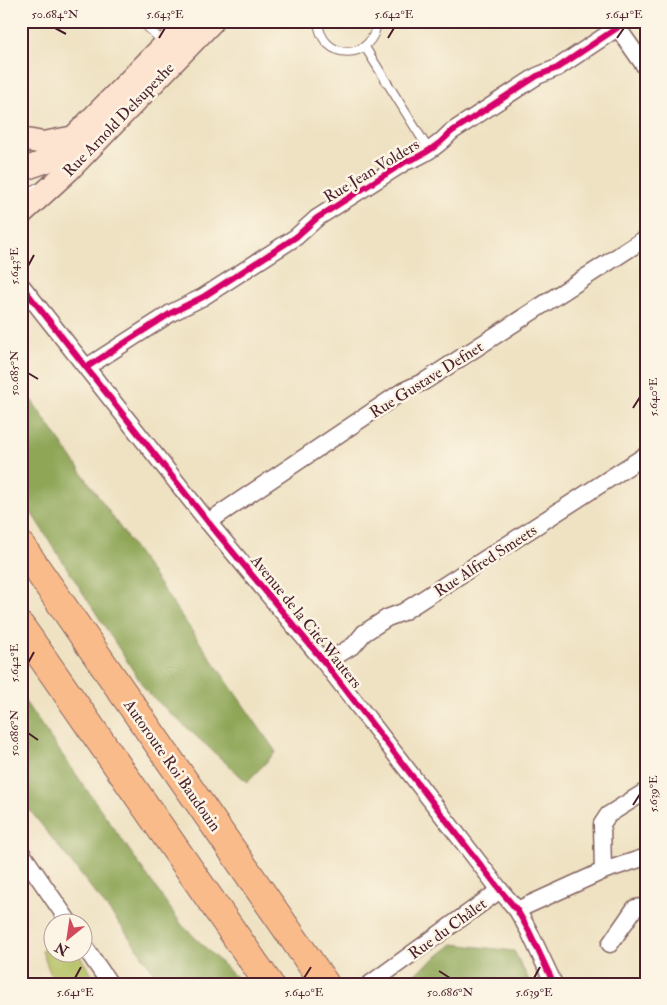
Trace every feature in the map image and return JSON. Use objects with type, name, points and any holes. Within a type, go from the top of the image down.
[{"type":"highway","name":"Autoroute Roi Baudouin","points":[[21,546],[325,984]]},
{"type":"highway","points":[[21,627],[269,984]]},
{"type":"street","name":"Rue Arnold Delsupexhe","points":[[21,214],[68,171],[172,51],[188,21]]},
{"type":"street","name":"Rue Arnold Delsupexhe","points":[[21,170],[47,161],[56,155],[172,51],[213,21]]},
{"type":"street","points":[[615,25],[646,68]]},
{"type":"street","name":"Rue Jean Volders","points":[[87,367],[171,313],[203,297],[296,237],[325,213],[405,162],[417,158],[441,143],[458,126],[537,76],[556,68],[615,25]]},
{"type":"street","points":[[21,139],[43,143],[74,137]]},
{"type":"street","name":"Rue Gustave Defnet","points":[[208,522],[403,391],[425,381],[646,238]]},
{"type":"street","name":"Avenue de la Cité Wauters","points":[[21,285],[208,522],[325,664],[517,910],[554,984]]},
{"type":"street","name":"Rue Alfred Smeets","points":[[325,664],[354,644],[364,632],[387,618],[404,612],[646,455]]},
{"type":"street","points":[[604,871],[602,824],[608,815],[646,791]]},
{"type":"street","points":[[21,852],[62,912]]},
{"type":"street","points":[[517,910],[604,871],[646,857]]},
{"type":"street","name":"Rue du Châlet","points":[[370,984],[500,890]]},
{"type":"street","points":[[610,944],[634,908],[646,906]]},
{"type":"street","points":[[92,957],[110,984]]},
{"type":"lane","points":[[141,21],[172,51]]},
{"type":"lane","points":[[318,21],[319,31],[323,40],[338,51],[347,52],[365,47],[372,39],[377,21]]},
{"type":"lane","name":"Rue Jean Volders","points":[[365,47],[429,150]]},
{"type":"lane","points":[[21,195],[39,186],[59,168]]},
{"type":"green space","points":[[21,385],[276,752],[247,782],[147,692],[21,497]]},
{"type":"green space","points":[[21,696],[182,925],[243,984],[162,984],[122,927],[21,799]]},
{"type":"green space","points":[[453,944],[514,951],[531,984],[402,984]]},
{"type":"green space","points":[[46,962],[84,962],[98,984],[54,984]]},
{"type":"cycle path","points":[[87,367],[171,313],[203,297],[296,237],[317,218],[405,162],[430,150],[451,132],[537,76],[557,68],[617,28]]},
{"type":"cycle path","points":[[21,285],[208,522],[325,663],[517,910],[554,984]]}]
